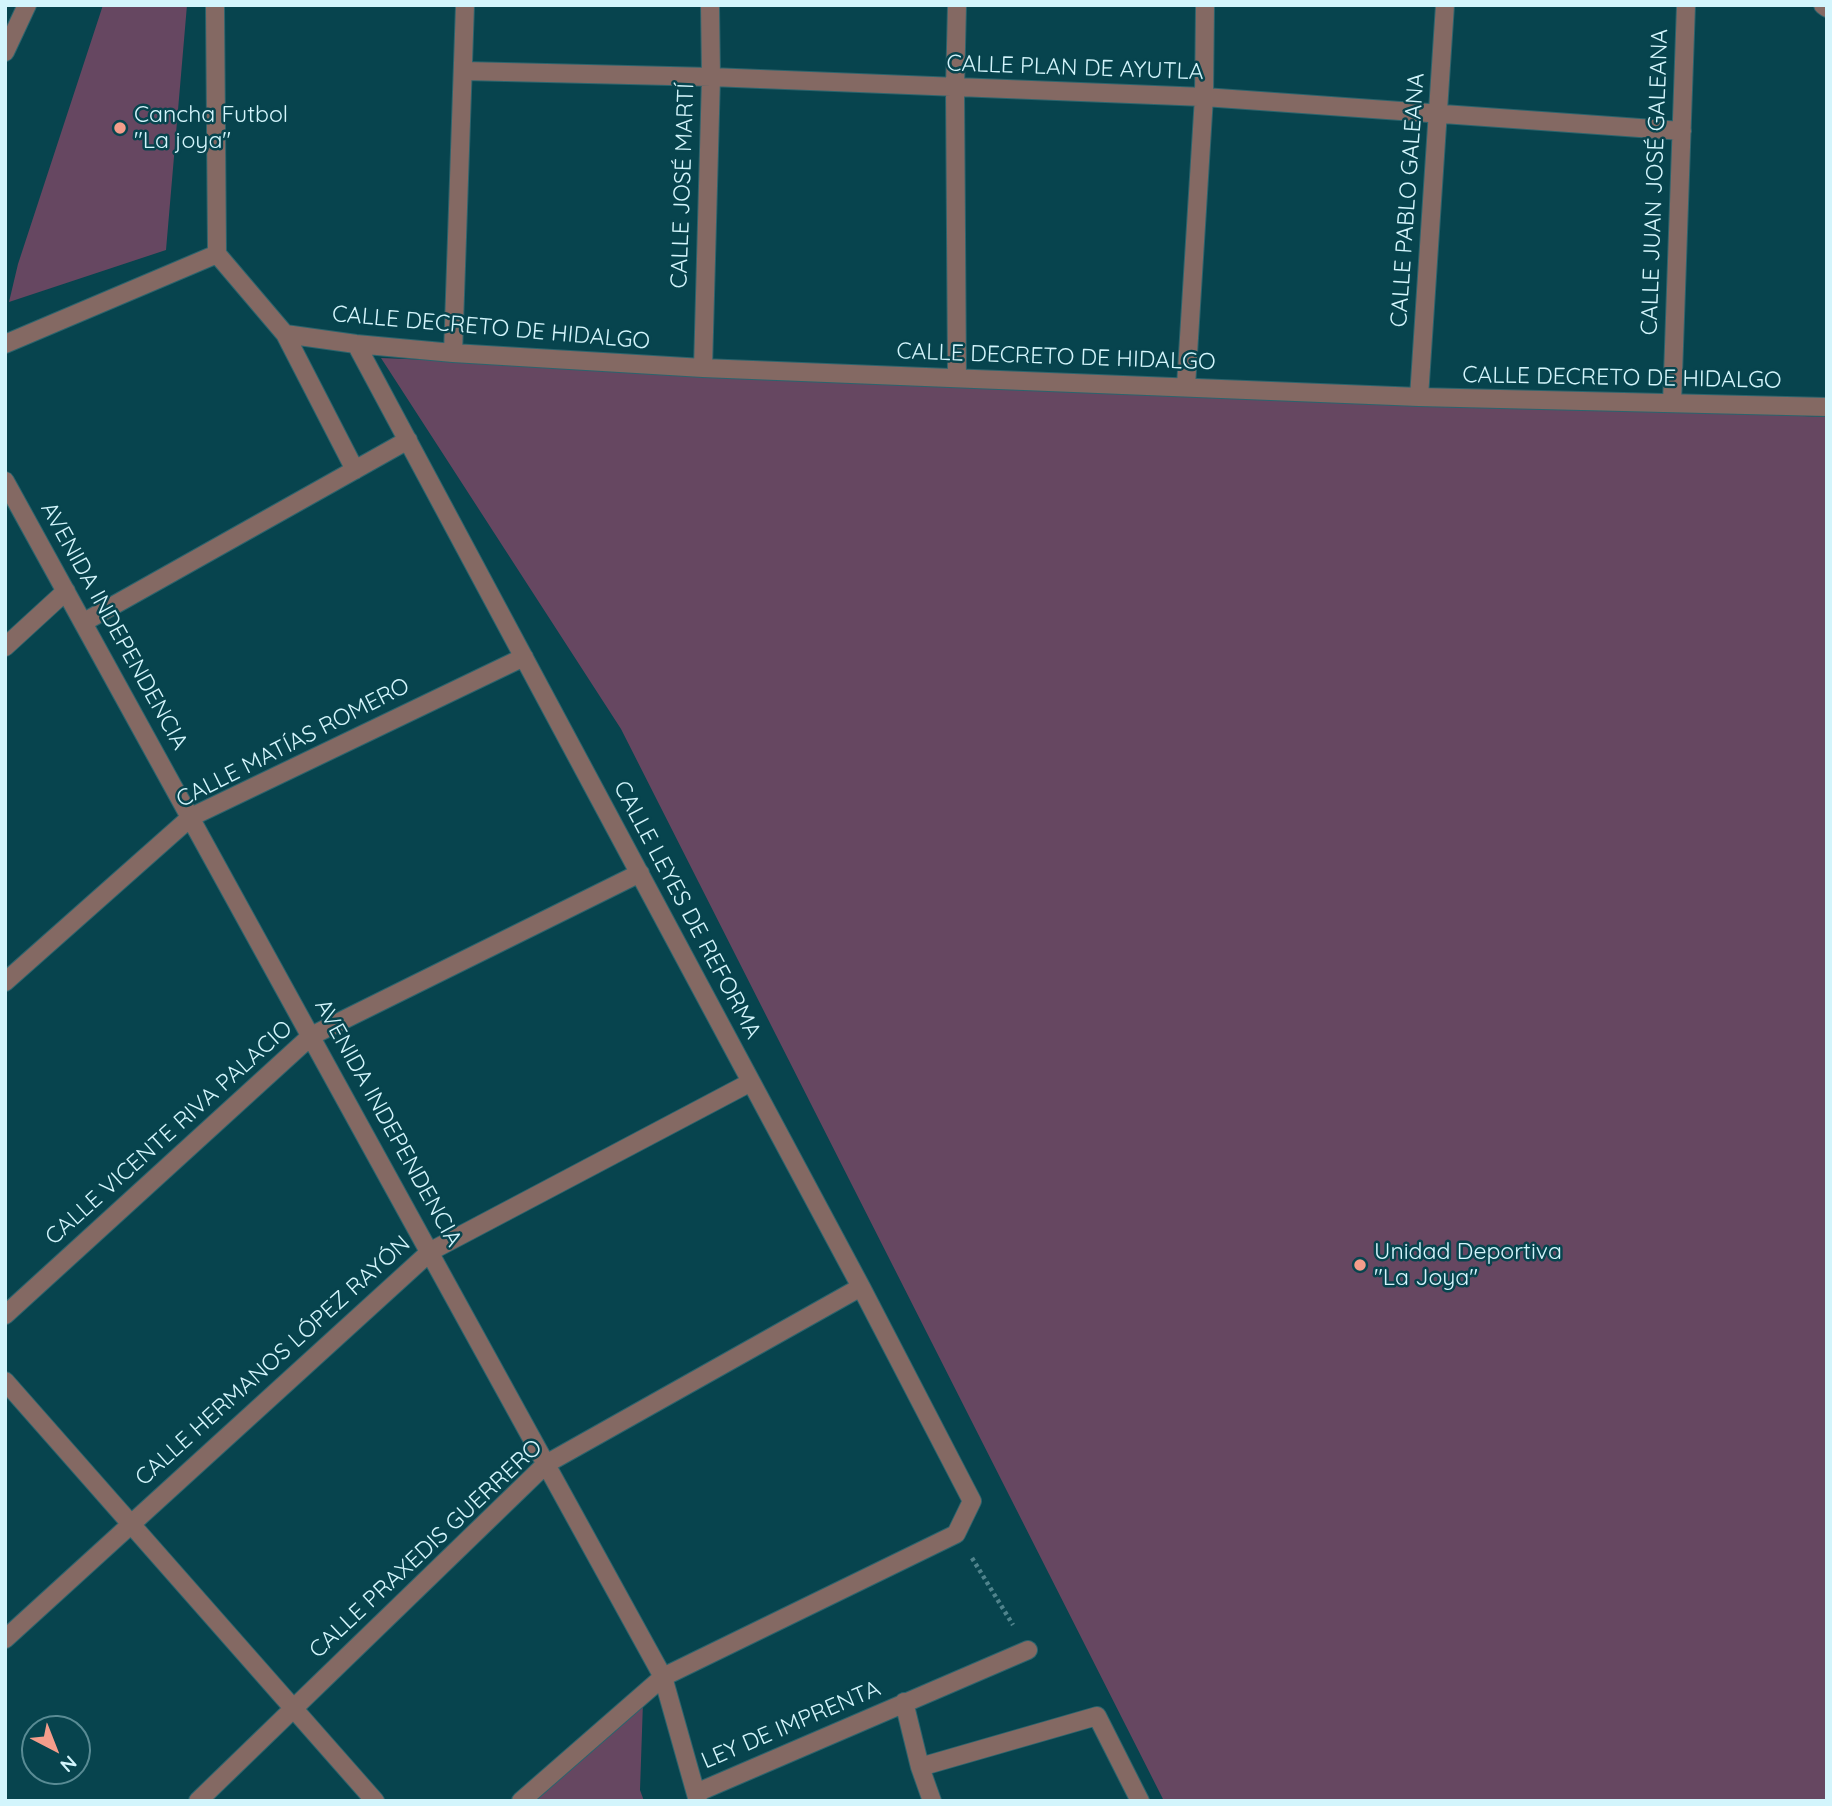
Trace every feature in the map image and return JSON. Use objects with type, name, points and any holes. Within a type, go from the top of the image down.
[{"type":"street","points":[[5,52],[27,5]]},
{"type":"street","points":[[215,5],[217,254],[285,334],[355,470]]},
{"type":"street","points":[[453,353],[465,5]]},
{"type":"street","name":"CALLE JOSÉ MARTÍ","points":[[703,368],[711,78],[710,5]]},
{"type":"street","points":[[957,5],[957,377]]},
{"type":"street","points":[[1186,386],[1204,97],[1205,5]]},
{"type":"street","name":"CALLE PABLO GALEANA","points":[[1419,397],[1445,5]]},
{"type":"street","name":"CALLE JUAN JOSÉ GALEANA","points":[[1672,403],[1686,5]]},
{"type":"street","name":"CALLE PLAN DE AYUTLA","points":[[464,71],[1204,97],[1682,131]]},
{"type":"street","points":[[5,344],[217,254]]},
{"type":"street","name":"CALLE DECRETO DE HIDALGO","points":[[285,334],[453,353],[703,368],[1419,397],[1827,407]]},
{"type":"street","name":"CALLE LEYES DE REFORMA","points":[[356,344],[861,1287],[972,1501],[956,1534]]},
{"type":"street","points":[[84,622],[408,440]]},
{"type":"street","name":"AVENIDA INDEPENDENCIA","points":[[5,481],[663,1677],[696,1798]]},
{"type":"street","points":[[5,647],[66,591]]},
{"type":"street","name":"CALLE MATÍAS ROMERO","points":[[5,982],[191,817],[524,657]]},
{"type":"street","name":"CALLE VICENTE RIVA PALACIO","points":[[5,1315],[312,1037],[640,873]]},
{"type":"street","name":"CALLE HERMANOS LÓPEZ RAYÓN","points":[[5,1639],[430,1251],[751,1082]]},
{"type":"street","name":"CALLE PRAXEDIS GUERRERO","points":[[198,1801],[546,1464],[861,1287]]},
{"type":"street","points":[[5,1381],[375,1801]]},
{"type":"street","points":[[521,1801],[663,1677],[956,1534]]},
{"type":"street","name":"LEY DE IMPRENTA","points":[[696,1798],[904,1702],[1028,1650]]},
{"type":"street","points":[[904,1702],[932,1801]]},
{"type":"street","points":[[920,1766],[1097,1716],[1140,1801]]},
{"type":"path","points":[[956,1534],[1028,1650]]},
{"type":"shaded area","name":"Cancha Futbol \"La joya\"","points":[[103,5],[187,5],[166,250],[9,302],[18,264]]},
{"type":"shaded area","name":"Unidad Deportiva \"La Joya\"","points":[[381,358],[1827,417],[1827,1801],[1164,1801],[621,729]]},
{"type":"shaded area","points":[[643,1702],[640,1790],[644,1801],[531,1801]]},
{"type":"place","name":"Cancha Futbol \"La joya\"","points":[[120,128]]},
{"type":"place","name":"Unidad Deportiva \"La Joya\"","points":[[1360,1265]]}]
